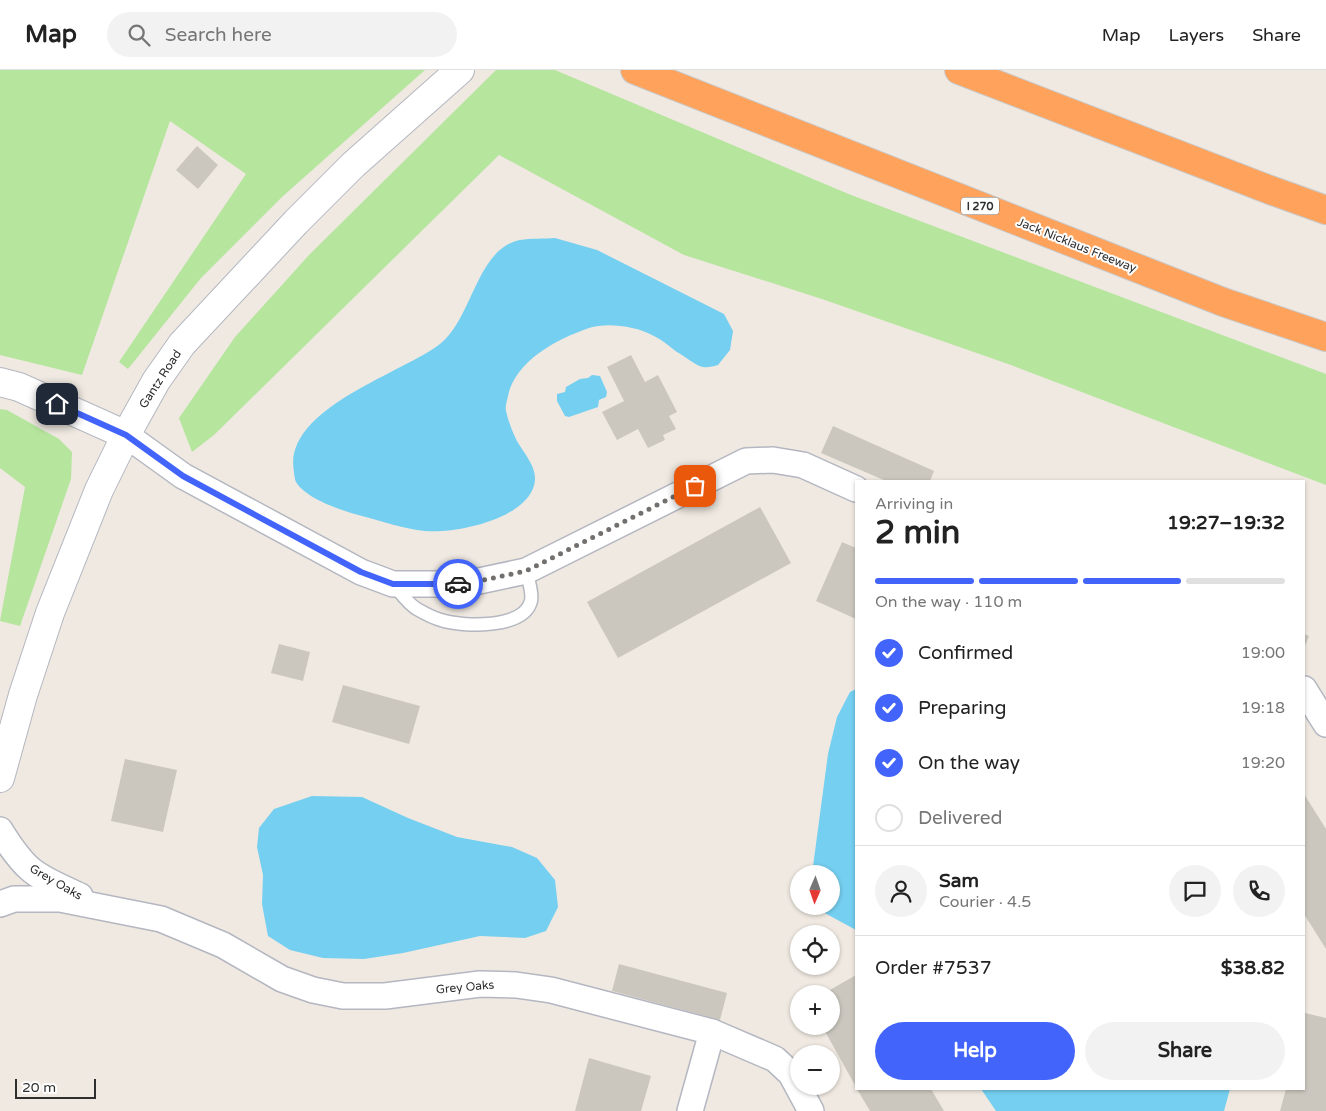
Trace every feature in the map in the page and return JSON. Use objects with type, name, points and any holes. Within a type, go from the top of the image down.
[{"type":"highway","name":"Jack Nicklaus Freeway","points":[[636,70],[1224,302],[1326,337]]},
{"type":"highway","points":[[959,70],[1326,210]]},
{"type":"main road","name":"Gantz Road","points":[[0,778],[23,695],[50,613],[99,490],[126,435],[156,381],[182,344],[302,216],[354,165],[460,70]]},
{"type":"main road","points":[[0,382],[19,387],[126,435]]},
{"type":"street","points":[[126,435],[183,476],[361,572],[393,584],[465,584],[526,571],[746,461],[774,460],[803,465],[855,489]]},
{"type":"street","points":[[1305,691],[1326,724]]},
{"type":"street","name":"Grey Oaks","points":[[0,830],[8,844],[30,869],[98,905]]},
{"type":"street","name":"Grey Oaks","points":[[0,904],[14,899],[60,899],[161,919],[223,946],[282,978],[312,990],[343,996],[385,996],[480,984],[516,985],[551,990],[712,1032],[775,1059],[792,1074],[811,1111]]},
{"type":"street","points":[[690,1111],[712,1032]]},
{"type":"lane","points":[[393,584],[414,608],[441,620],[472,624],[501,623],[520,616],[531,601],[526,571]]},
{"type":"green space","points":[[0,70],[425,70],[282,197],[201,278],[128,369],[119,362],[246,174],[170,121],[82,375],[0,355]]},
{"type":"green space","points":[[496,70],[555,70],[851,195],[1326,374],[1326,485],[1011,365],[822,299],[684,255],[499,155],[214,435],[192,452],[179,418],[235,337],[309,255]]},
{"type":"green space","points":[[0,409],[7,410],[59,439],[72,452],[71,479],[20,626],[0,621],[25,487],[0,468]]},
{"type":"water","points":[[555,238],[597,250],[724,314],[733,331],[730,350],[718,365],[703,367],[693,363],[659,338],[638,329],[604,325],[589,328],[564,338],[539,353],[519,372],[512,383],[506,407],[512,429],[531,464],[535,480],[531,493],[521,504],[507,514],[491,521],[455,530],[417,530],[335,508],[316,499],[301,488],[294,476],[295,450],[306,430],[325,412],[348,396],[422,356],[440,344],[460,318],[484,270],[494,256],[505,246],[520,240]]},
{"type":"water","points":[[592,375],[600,376],[607,392],[606,397],[599,400],[598,407],[569,417],[565,416],[557,401],[557,394],[565,392],[566,387],[580,379],[588,378]]},
{"type":"water","points":[[855,690],[855,929],[828,915],[840,915],[840,865],[813,865],[828,754],[837,717],[850,692]]},
{"type":"water","points":[[312,796],[362,797],[408,818],[457,837],[512,847],[537,858],[555,880],[558,907],[546,931],[525,938],[480,936],[403,953],[364,959],[323,958],[290,950],[268,936],[262,904],[263,875],[257,847],[259,828],[274,809]]},
{"type":"water","points":[[982,1090],[1230,1090],[1224,1111],[996,1111]]},
{"type":"building","points":[[197,146],[218,165],[198,189],[176,170]]},
{"type":"building","points":[[631,355],[645,382],[658,375],[677,412],[669,416],[676,429],[663,435],[665,440],[648,448],[638,429],[617,440],[602,412],[624,401],[607,367]]},
{"type":"building","points":[[833,426],[934,471],[930,480],[884,480],[821,453]]},
{"type":"building","points":[[760,507],[791,563],[618,658],[587,602]]},
{"type":"building","points":[[842,542],[855,548],[855,619],[816,601]]},
{"type":"building","points":[[1305,634],[1309,636],[1305,646]]},
{"type":"building","points":[[279,644],[310,652],[303,681],[271,673]]},
{"type":"building","points":[[343,685],[420,706],[409,744],[332,722]]},
{"type":"building","points":[[125,759],[177,770],[163,832],[111,821]]},
{"type":"building","points":[[1305,796],[1326,829],[1326,949],[1305,916]]},
{"type":"building","points":[[619,964],[727,993],[720,1020],[612,991]]},
{"type":"building","points":[[855,976],[855,1085],[840,1058],[840,1045],[833,1045],[827,1035],[840,1035],[839,985]]},
{"type":"building","points":[[1305,1013],[1326,1018],[1326,1111],[1280,1111],[1286,1090],[1305,1090]]},
{"type":"building","points":[[589,1058],[651,1076],[641,1111],[575,1111]]},
{"type":"building","points":[[858,1090],[932,1090],[944,1111],[870,1111]]},
{"type":"way so far","points":[[458,584],[526,571],[695,486]]},
{"type":"route","points":[[57,404],[126,435],[183,476],[361,572],[393,584],[458,584]]}]
